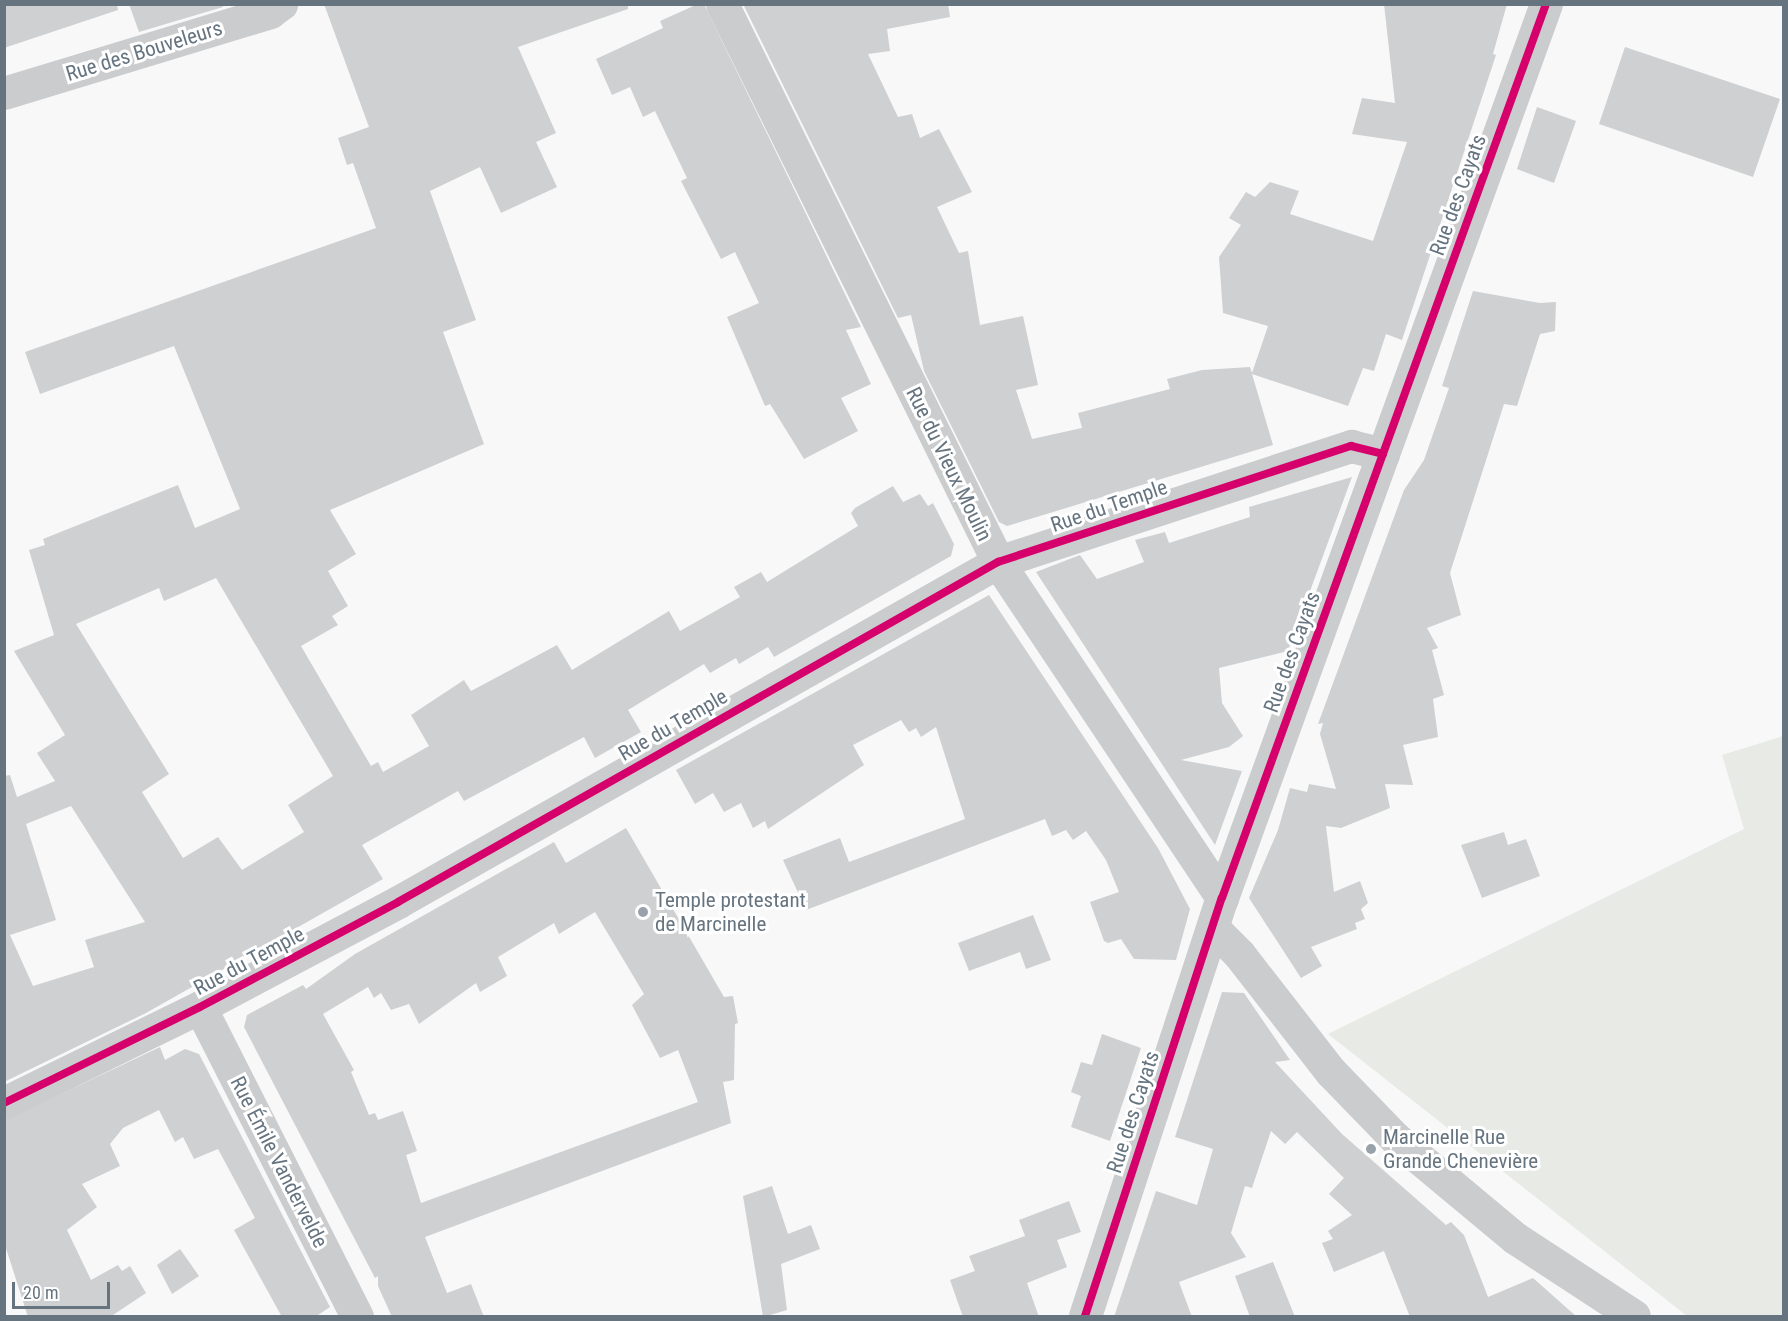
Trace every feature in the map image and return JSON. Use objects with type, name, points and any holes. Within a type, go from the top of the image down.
[{"type":"street","name":"Rue des Bouveleurs","points":[[4,93],[270,12],[281,4]]},
{"type":"street","name":"Rue du Vieux Moulin","points":[[722,4],[998,562],[1217,913],[1239,954],[1331,1072],[1395,1138],[1515,1238],[1634,1317]]},
{"type":"street","name":"Rue des Cayats","points":[[1085,1317],[1217,913],[1546,4]]},
{"type":"street","name":"Rue du Temple","points":[[4,1102],[200,1007],[398,902],[998,562],[1351,446],[1383,454]]},
{"type":"street","name":"Rue Émile Vandervelde","points":[[200,1007],[357,1317]]},
{"type":"shaded area","points":[[1783,736],[1783,1316],[1687,1316],[1328,1034],[1744,829],[1722,755]]},
{"type":"building","points":[[4,4],[117,4],[118,10],[4,48]]},
{"type":"building","points":[[129,4],[222,4],[223,7],[139,32]]},
{"type":"building","points":[[324,4],[628,4],[628,9],[518,47],[556,133],[536,142],[557,187],[501,213],[480,167],[430,191],[476,320],[443,332],[484,444],[330,510],[356,554],[328,571],[348,606],[332,616],[338,625],[301,646],[371,766],[378,762],[383,772],[429,746],[411,715],[464,680],[471,691],[557,645],[572,670],[669,611],[680,631],[740,597],[734,587],[761,572],[767,582],[858,526],[851,513],[855,508],[893,486],[903,502],[920,494],[928,506],[933,503],[954,544],[951,556],[774,657],[768,647],[739,664],[736,658],[710,673],[704,664],[628,710],[641,732],[595,758],[584,737],[464,801],[458,791],[362,845],[383,879],[146,1013],[4,1082],[4,776],[10,775],[17,797],[55,781],[37,753],[65,735],[14,651],[54,635],[29,550],[45,545],[43,539],[178,485],[195,528],[240,509],[174,346],[40,394],[25,352],[376,228],[353,163],[347,165],[338,138],[369,127]],"holes":[[[216,578],[333,776],[288,805],[304,832],[242,870],[218,837],[183,858],[142,792],[169,774],[76,624],[159,588],[164,601]],[[71,806],[145,922],[85,940],[94,967],[33,986],[10,935],[56,920],[26,824]]]},
{"type":"building","points":[[698,4],[704,4],[861,327],[846,330],[871,384],[841,398],[858,431],[804,459],[770,404],[765,406],[727,317],[759,303],[735,252],[721,259],[681,181],[687,178],[655,111],[643,117],[630,87],[612,95],[596,59],[663,28],[660,21]]},
{"type":"building","points":[[743,4],[948,4],[950,17],[887,29],[890,51],[868,54],[898,117],[912,114],[920,138],[939,129],[972,192],[937,207],[959,253],[968,251],[980,325],[1023,316],[1038,385],[1016,390],[1032,439],[1082,428],[1078,413],[1170,389],[1167,379],[1202,370],[1250,367],[1252,373],[1268,326],[1223,313],[1219,257],[1241,225],[1229,218],[1246,192],[1255,197],[1270,182],[1299,191],[1290,214],[1373,241],[1407,142],[1352,134],[1362,98],[1395,103],[1384,4],[1507,4],[1493,54],[1496,55],[1402,340],[1386,334],[1374,371],[1363,368],[1348,406],[1252,374],[1273,445],[1007,526],[999,522],[924,371],[911,315],[898,318]]},
{"type":"building","points":[[1625,47],[1780,99],[1753,177],[1599,124]]},
{"type":"building","points":[[1537,107],[1576,121],[1554,183],[1517,169]]},
{"type":"building","points":[[1473,291],[1540,303],[1556,302],[1555,331],[1540,334],[1517,406],[1504,404],[1450,573],[1461,615],[1427,628],[1438,648],[1432,650],[1444,695],[1433,699],[1438,737],[1403,745],[1413,785],[1385,784],[1390,808],[1341,828],[1326,826],[1334,892],[1360,881],[1368,903],[1361,909],[1365,919],[1355,923],[1357,929],[1311,947],[1322,966],[1301,978],[1249,898],[1278,830],[1290,788],[1307,792],[1309,784],[1336,789],[1320,734],[1323,723],[1318,724],[1404,490],[1424,460],[1449,388],[1442,386]]},
{"type":"building","points":[[1352,477],[1288,651],[1219,668],[1222,703],[1243,736],[1229,747],[1181,760],[1242,771],[1215,845],[1036,572],[1080,555],[1097,579],[1144,562],[1135,540],[1165,532],[1169,543],[1250,517],[1249,507]]},
{"type":"building","points":[[989,595],[1158,848],[1190,909],[1176,960],[1134,959],[1121,939],[1108,943],[1104,941],[1090,902],[1119,892],[1106,860],[1086,831],[1073,840],[1066,830],[1052,836],[1045,819],[806,910],[783,860],[840,838],[849,862],[965,819],[936,727],[921,737],[916,728],[909,732],[901,720],[853,745],[864,765],[768,829],[765,821],[753,828],[741,803],[724,812],[713,793],[695,804],[676,770]]},
{"type":"building","points":[[626,828],[724,997],[733,996],[738,1023],[735,1024],[734,1080],[723,1082],[731,1123],[425,1237],[447,1293],[471,1284],[484,1317],[392,1317],[378,1286],[378,1276],[375,1278],[244,1027],[247,1015],[303,985],[306,989],[355,954],[554,842],[566,863]],"holes":[[[595,912],[644,994],[632,1005],[660,1058],[678,1050],[698,1102],[421,1203],[406,1155],[417,1151],[403,1111],[378,1120],[375,1113],[369,1115],[351,1072],[354,1070],[323,1014],[368,987],[374,998],[381,993],[391,1010],[409,1004],[419,1024],[476,983],[480,992],[507,976],[498,957],[554,923],[559,934]]]},
{"type":"building","points":[[1504,832],[1508,845],[1526,839],[1540,876],[1482,898],[1461,845]]},
{"type":"building","points":[[1033,915],[1051,960],[1026,969],[1020,952],[969,971],[958,943]]},
{"type":"building","points":[[1222,992],[1244,993],[1290,1060],[1275,1062],[1342,1134],[1446,1225],[1451,1222],[1464,1235],[1488,1297],[1533,1278],[1577,1317],[1410,1317],[1384,1251],[1334,1272],[1322,1243],[1333,1239],[1328,1231],[1352,1215],[1329,1194],[1344,1178],[1297,1132],[1285,1144],[1271,1131],[1252,1188],[1245,1186],[1231,1233],[1246,1257],[1179,1282],[1192,1317],[1114,1317],[1156,1191],[1197,1205],[1213,1149],[1175,1137]]},
{"type":"building","points":[[1102,1034],[1141,1048],[1110,1141],[1071,1127],[1081,1096],[1071,1092],[1081,1062],[1092,1065]]},
{"type":"building","points":[[160,1047],[165,1060],[185,1049],[199,1054],[330,1307],[315,1317],[282,1317],[234,1230],[255,1218],[218,1149],[194,1159],[183,1137],[175,1142],[159,1110],[123,1128],[110,1144],[120,1166],[82,1184],[97,1207],[67,1230],[91,1280],[118,1265],[122,1271],[130,1266],[146,1293],[110,1317],[28,1317],[4,1242],[4,1121]]},
{"type":"building","points":[[772,1186],[788,1234],[811,1225],[820,1249],[781,1264],[787,1310],[763,1317],[743,1196]]},
{"type":"building","points":[[1069,1201],[1081,1232],[1057,1240],[1067,1267],[1027,1283],[1039,1317],[963,1317],[950,1280],[975,1271],[969,1256],[1025,1236],[1019,1220]]},
{"type":"building","points":[[180,1249],[199,1276],[172,1294],[157,1265]]},
{"type":"building","points":[[1273,1262],[1295,1317],[1250,1317],[1235,1276]]},
{"type":"cycle path","points":[[1085,1316],[1222,898],[1546,4]]},
{"type":"cycle path","points":[[4,1103],[200,1007],[398,902],[998,562],[1351,446],[1383,454]]},
{"type":"place","name":"Temple protestant de Marcinelle","points":[[643,912]]},
{"type":"place","name":"Marcinelle Rue Grande Chenevière","points":[[1371,1149]]}]
